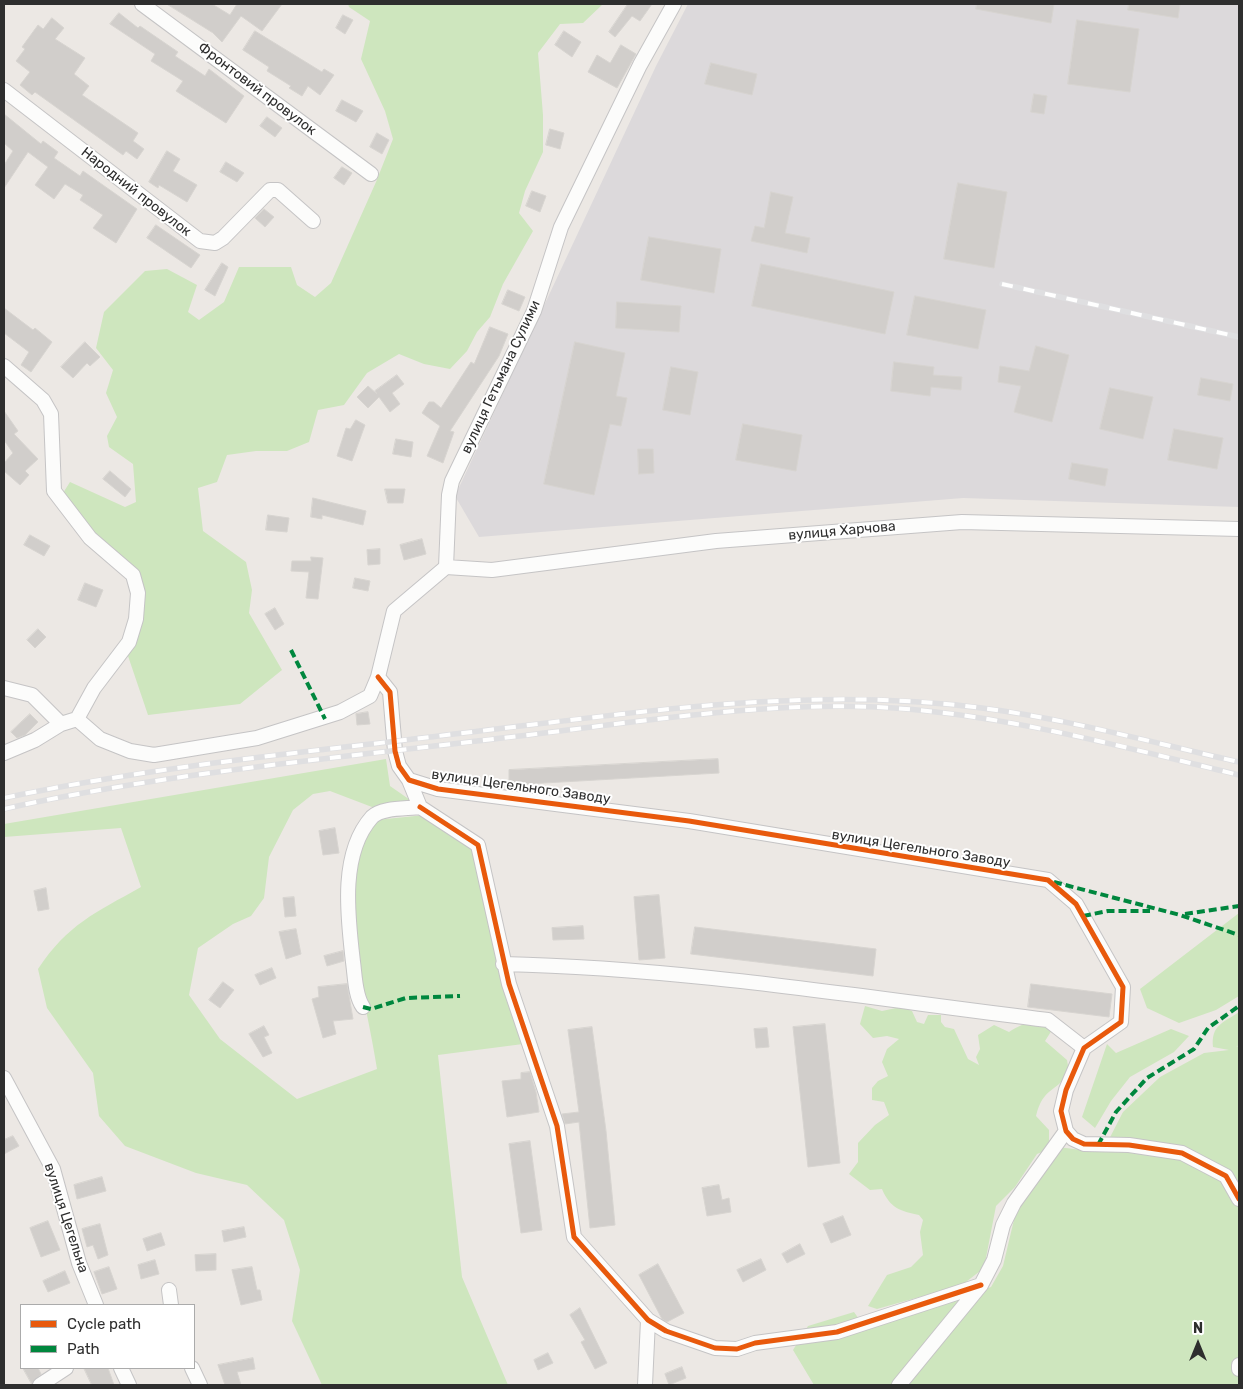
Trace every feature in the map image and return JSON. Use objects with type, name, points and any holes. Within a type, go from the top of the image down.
[{"type":"street","name":"Фронтовий провулок","points":[[142,4],[371,174]]},
{"type":"street","name":"вулиця Гетьмана Сулими","points":[[446,567],[448,504],[452,481],[534,311],[561,227],[640,65],[674,4]]},
{"type":"street","name":"Народний провулок","points":[[4,90],[200,241],[215,243],[223,238],[270,190],[278,190],[313,221]]},
{"type":"street","points":[[4,366],[43,400],[51,414],[54,491],[90,538],[133,575],[138,593],[136,619],[129,642],[94,688],[77,719],[61,724],[35,740],[4,753]]},
{"type":"street","name":"вулиця Харчова","points":[[446,567],[492,570],[716,542],[962,522],[1239,529]]},
{"type":"street","points":[[77,719],[100,739],[130,751],[154,755],[257,738],[325,719],[370,696],[378,678],[394,611],[446,567]]},
{"type":"street","points":[[378,678],[390,692],[395,751],[399,766],[409,780],[420,807],[478,845],[503,964],[557,1126],[574,1237],[648,1320],[666,1331],[715,1348],[736,1349],[755,1343],[837,1332],[981,1285]]},
{"type":"street","points":[[4,688],[32,695],[61,724]]},
{"type":"street","name":"вулиця Цегельного Заводу","points":[[409,780],[438,789],[689,822],[1048,880],[1076,904],[1123,987],[1121,1022],[1084,1048]]},
{"type":"street","points":[[363,1007],[356,982],[347,911],[349,871],[359,840],[373,816],[386,811],[420,807]]},
{"type":"street","points":[[503,964],[581,966],[732,979],[1048,1020],[1084,1048],[1066,1090],[1061,1111],[1066,1131],[1074,1139],[1084,1144],[1129,1145],[1182,1153],[1226,1176],[1239,1199]]},
{"type":"street","name":"вулиця Цегельна","points":[[4,1078],[53,1169],[79,1263],[96,1304]]},
{"type":"street","points":[[899,1385],[981,1285],[994,1260],[1003,1225],[1014,1202],[1066,1131]]},
{"type":"street","points":[[169,1290],[171,1304]]},
{"type":"street","points":[[645,1385],[648,1320]]},
{"type":"street","points":[[40,1385],[64,1369]]},
{"type":"street","points":[[122,1369],[128,1385]]},
{"type":"street","points":[[192,1369],[200,1385]]},
{"type":"shaded area","points":[[688,4],[1239,4],[1239,507],[963,498],[479,537],[455,496],[656,66]]},
{"type":"green space","points":[[348,4],[603,4],[583,23],[560,24],[538,53],[543,115],[543,152],[525,191],[519,213],[533,231],[503,284],[490,317],[477,332],[467,351],[450,369],[424,364],[399,354],[367,373],[344,405],[318,410],[309,442],[287,451],[256,451],[227,455],[217,482],[198,488],[203,531],[246,562],[252,590],[249,613],[282,670],[240,704],[148,715],[127,653],[143,593],[63,493],[70,482],[125,507],[136,502],[133,464],[109,447],[107,436],[117,417],[106,393],[113,370],[96,348],[104,312],[145,271],[167,269],[197,285],[188,312],[199,320],[224,302],[239,267],[291,267],[297,285],[315,297],[331,283],[393,139],[385,111],[361,59],[370,21],[349,7]]},
{"type":"green space","points":[[386,759],[390,786],[413,802],[372,807],[330,791],[313,794],[293,810],[269,857],[264,898],[251,916],[233,924],[198,948],[189,995],[220,1039],[297,1099],[377,1069],[359,971],[353,922],[355,873],[363,846],[376,820],[425,815],[473,850],[498,967],[523,1044],[438,1055],[462,1277],[508,1385],[322,1385],[292,1321],[300,1270],[284,1220],[247,1185],[196,1173],[125,1146],[99,1116],[93,1073],[47,1008],[38,969],[49,954],[60,941],[84,921],[141,887],[121,828],[4,837],[4,824]]},
{"type":"green space","points":[[1239,913],[1239,996],[1216,1010],[1179,1023],[1147,1008],[1140,989]]},
{"type":"green space","points":[[865,1006],[882,1011],[901,1007],[912,1011],[917,1022],[924,1024],[928,1015],[941,1015],[941,1022],[945,1027],[954,1029],[968,1059],[979,1065],[976,1057],[980,1049],[978,1035],[994,1025],[1009,1032],[1025,1024],[1041,1024],[1052,1030],[1045,1041],[1067,1060],[1069,1072],[1042,1100],[1036,1116],[1049,1130],[1049,1149],[1037,1154],[1015,1187],[996,1206],[984,1268],[962,1285],[877,1309],[868,1306],[887,1275],[911,1267],[923,1255],[920,1232],[923,1220],[919,1215],[906,1212],[892,1205],[882,1189],[870,1190],[849,1174],[858,1162],[858,1143],[875,1125],[889,1115],[884,1102],[872,1100],[872,1088],[878,1081],[888,1076],[882,1062],[887,1049],[899,1039],[887,1036],[873,1038],[860,1024]]},
{"type":"green space","points":[[1239,1012],[1239,1045],[1236,1047],[1239,1046],[1239,1385],[814,1385],[793,1350],[808,1326],[854,1312],[866,1329],[991,1287],[1003,1266],[1017,1207],[1058,1147],[1082,1150],[1104,1149],[1123,1112],[1160,1077],[1204,1053],[1229,1050],[1213,1047],[1214,1034],[1219,1025]]},
{"type":"green space","points":[[1171,1029],[1189,1036],[1174,1052],[1130,1077],[1111,1101],[1095,1128],[1082,1117],[1107,1044],[1116,1053]]},
{"type":"building","points":[[167,4],[212,4],[230,15],[237,4],[282,4],[262,31],[241,16],[222,42],[213,33]]},
{"type":"building","points":[[628,4],[652,4],[640,21],[632,16],[615,37],[609,32]]},
{"type":"building","points":[[977,4],[1054,4],[1051,23],[976,9]]},
{"type":"building","points":[[1129,4],[1180,4],[1178,18],[1128,10]]},
{"type":"building","points":[[119,13],[138,28],[140,26],[178,52],[175,56],[205,76],[209,69],[244,96],[226,123],[176,91],[183,81],[151,61],[155,54],[110,24]]},
{"type":"building","points":[[343,15],[353,20],[345,34],[336,28]]},
{"type":"building","points":[[52,18],[64,28],[55,39],[85,58],[74,74],[89,86],[82,95],[138,133],[133,141],[144,149],[137,159],[126,151],[123,155],[35,92],[32,95],[20,85],[30,72],[16,61],[25,49],[22,47],[38,25],[43,29]]},
{"type":"building","points":[[1077,20],[1139,29],[1130,92],[1068,84]]},
{"type":"building","points":[[255,31],[322,72],[324,69],[334,75],[320,95],[308,86],[302,96],[289,88],[291,86],[267,71],[269,67],[243,50]]},
{"type":"building","points":[[564,31],[581,42],[572,57],[555,45]]},
{"type":"building","points":[[621,45],[636,54],[617,88],[588,72],[597,55],[610,63]]},
{"type":"building","points":[[711,63],[757,74],[752,95],[705,84]]},
{"type":"building","points":[[1034,94],[1047,96],[1044,114],[1031,112]]},
{"type":"building","points":[[342,100],[363,111],[356,122],[336,111]]},
{"type":"building","points":[[4,114],[41,144],[43,141],[58,152],[54,158],[80,176],[83,171],[137,209],[116,243],[93,228],[103,215],[80,200],[83,195],[65,184],[54,199],[35,185],[48,167],[28,152],[4,188],[4,165],[13,151],[4,143]]},
{"type":"building","points":[[267,117],[282,128],[275,137],[260,126]]},
{"type":"building","points":[[550,129],[564,133],[560,149],[546,145]]},
{"type":"building","points":[[377,133],[389,140],[382,154],[370,147]]},
{"type":"building","points":[[167,151],[180,159],[173,171],[197,185],[187,202],[159,185],[158,188],[149,182]]},
{"type":"building","points":[[226,162],[244,173],[237,182],[220,172]]},
{"type":"building","points":[[342,167],[352,173],[344,185],[334,178]]},
{"type":"building","points":[[958,183],[1007,192],[994,268],[944,259]]},
{"type":"building","points":[[532,191],[546,196],[540,212],[526,206]]},
{"type":"building","points":[[771,192],[793,197],[785,233],[810,238],[807,253],[751,241],[755,226],[764,228]]},
{"type":"building","points":[[264,209],[274,217],[265,227],[255,218]]},
{"type":"building","points":[[156,225],[200,255],[191,268],[147,238]]},
{"type":"building","points":[[649,237],[721,249],[714,293],[641,280]]},
{"type":"building","points":[[222,263],[228,267],[215,296],[205,290]]},
{"type":"building","points":[[761,264],[894,292],[885,334],[752,306]]},
{"type":"building","points":[[508,290],[525,297],[519,311],[502,304]]},
{"type":"building","points":[[915,296],[986,310],[978,349],[907,335]]},
{"type":"building","points":[[617,302],[681,306],[679,332],[616,328]]},
{"type":"building","points":[[4,308],[33,330],[35,328],[52,342],[31,372],[21,365],[29,352],[4,333]]},
{"type":"building","points":[[490,327],[508,334],[499,356],[450,431],[454,432],[443,463],[427,456],[440,426],[422,413],[429,402],[434,402],[441,408],[471,362],[474,364]]},
{"type":"building","points":[[85,342],[100,357],[90,366],[87,363],[73,378],[61,367]]},
{"type":"building","points":[[575,342],[625,353],[616,396],[627,398],[621,426],[610,424],[594,495],[544,484]]},
{"type":"building","points":[[1036,346],[1069,355],[1052,422],[1014,412],[1021,386],[998,382],[1000,366],[1029,371]]},
{"type":"building","points":[[894,362],[934,367],[933,375],[962,377],[961,390],[931,387],[930,396],[891,391]]},
{"type":"building","points":[[671,367],[698,372],[690,415],[663,410]]},
{"type":"building","points":[[397,375],[404,384],[392,393],[400,404],[390,412],[379,397],[368,408],[357,397],[368,386],[377,394],[375,391]]},
{"type":"building","points":[[1201,378],[1233,384],[1230,401],[1198,395]]},
{"type":"building","points":[[1110,388],[1153,397],[1143,439],[1100,429]]},
{"type":"building","points":[[4,411],[18,431],[14,434],[38,459],[25,471],[29,475],[20,485],[4,471],[4,463],[13,453],[4,440]]},
{"type":"building","points":[[356,420],[365,425],[352,461],[337,456],[346,428],[350,429]]},
{"type":"building","points":[[743,424],[802,435],[796,471],[736,460]]},
{"type":"building","points":[[1174,429],[1223,438],[1217,469],[1168,460]]},
{"type":"building","points":[[396,439],[413,442],[411,457],[393,454]]},
{"type":"building","points":[[638,449],[653,449],[654,473],[639,474]]},
{"type":"building","points":[[1072,463],[1108,469],[1105,486],[1069,479]]},
{"type":"building","points":[[110,471],[131,489],[125,497],[103,479]]},
{"type":"building","points":[[385,489],[405,489],[403,503],[388,503]]},
{"type":"building","points":[[313,498],[366,511],[363,525],[322,515],[322,519],[311,517]]},
{"type":"building","points":[[268,515],[289,518],[287,532],[266,530]]},
{"type":"building","points":[[30,535],[50,546],[44,556],[24,545]]},
{"type":"building","points":[[422,539],[426,554],[404,560],[400,545]]},
{"type":"building","points":[[380,549],[380,564],[368,565],[367,550]]},
{"type":"building","points":[[311,557],[323,558],[318,599],[306,598],[309,572],[291,571],[292,561],[311,561]]},
{"type":"building","points":[[355,578],[370,581],[368,591],[353,588]]},
{"type":"building","points":[[85,583],[103,590],[96,607],[78,600]]},
{"type":"building","points":[[275,608],[284,624],[275,630],[265,614]]},
{"type":"building","points":[[38,629],[46,637],[35,648],[27,640]]},
{"type":"building","points":[[368,712],[370,724],[357,725],[356,714]]},
{"type":"building","points":[[30,714],[38,722],[25,735],[17,738],[11,732]]},
{"type":"building","points":[[718,759],[719,773],[509,785],[509,770]]},
{"type":"building","points":[[335,828],[339,853],[323,855],[319,831]]},
{"type":"building","points":[[46,888],[49,909],[38,911],[34,891]]},
{"type":"building","points":[[659,895],[665,958],[639,960],[634,897]]},
{"type":"building","points":[[294,897],[296,916],[285,917],[283,898]]},
{"type":"building","points":[[583,926],[584,939],[553,940],[552,928]]},
{"type":"building","points":[[695,927],[876,949],[873,976],[691,954]]},
{"type":"building","points":[[296,929],[301,954],[286,959],[279,932]]},
{"type":"building","points":[[343,951],[344,961],[327,966],[324,956]]},
{"type":"building","points":[[272,968],[276,978],[260,985],[255,975]]},
{"type":"building","points":[[223,982],[234,990],[220,1008],[209,1000]]},
{"type":"building","points":[[347,984],[353,1019],[333,1021],[336,1034],[323,1038],[312,999],[319,997],[318,987]]},
{"type":"building","points":[[1031,984],[1112,994],[1109,1017],[1028,1007]]},
{"type":"building","points":[[825,1024],[840,1163],[808,1167],[793,1027]]},
{"type":"building","points":[[264,1026],[269,1035],[264,1037],[272,1053],[263,1057],[249,1034]]},
{"type":"building","points":[[592,1027],[606,1131],[615,1225],[590,1228],[579,1122],[565,1124],[562,1114],[579,1112],[568,1030]]},
{"type":"building","points":[[767,1028],[769,1047],[756,1048],[754,1029]]},
{"type":"building","points":[[530,1072],[539,1112],[507,1117],[502,1081],[521,1079],[521,1073]]},
{"type":"building","points":[[13,1136],[19,1146],[4,1154],[4,1140]]},
{"type":"building","points":[[530,1141],[542,1230],[521,1233],[509,1144]]},
{"type":"building","points":[[102,1177],[106,1191],[77,1199],[74,1185]]},
{"type":"building","points":[[719,1185],[722,1200],[729,1198],[731,1212],[707,1216],[702,1188]]},
{"type":"building","points":[[843,1216],[851,1235],[831,1243],[823,1224]]},
{"type":"building","points":[[48,1221],[60,1250],[41,1257],[30,1228]]},
{"type":"building","points":[[100,1224],[108,1255],[98,1259],[93,1245],[87,1247],[82,1229]]},
{"type":"building","points":[[244,1227],[246,1237],[224,1242],[222,1231]]},
{"type":"building","points":[[161,1233],[165,1245],[147,1251],[143,1239]]},
{"type":"building","points":[[800,1244],[805,1254],[787,1263],[782,1254]]},
{"type":"building","points":[[216,1254],[216,1270],[196,1271],[195,1255]]},
{"type":"building","points":[[761,1259],[766,1270],[743,1282],[737,1270]]},
{"type":"building","points":[[155,1260],[159,1274],[141,1279],[138,1265]]},
{"type":"building","points":[[658,1264],[684,1313],[667,1322],[662,1319],[639,1275]]},
{"type":"building","points":[[109,1267],[117,1289],[102,1294],[94,1272]]},
{"type":"building","points":[[252,1267],[257,1290],[260,1290],[262,1300],[241,1305],[232,1270]]},
{"type":"building","points":[[65,1271],[70,1283],[48,1292],[43,1281]]},
{"type":"building","points":[[580,1308],[607,1363],[595,1369],[581,1342],[585,1340],[570,1315]]},
{"type":"building","points":[[548,1353],[553,1363],[538,1370],[534,1360]]},
{"type":"building","points":[[253,1358],[255,1369],[237,1372],[241,1385],[225,1385],[218,1365]]},
{"type":"building","points":[[682,1367],[686,1378],[669,1385],[665,1374]]},
{"type":"building","points":[[24,1369],[38,1369],[41,1374],[32,1384]]},
{"type":"building","points":[[84,1369],[108,1369],[114,1385],[92,1385]]},
{"type":"railway","points":[[1002,284],[1239,337]]},
{"type":"railway","points":[[4,798],[175,768],[592,717],[722,704],[852,699],[982,708],[1046,718],[1239,762]]},
{"type":"railway","points":[[4,809],[65,796],[248,768],[685,716],[733,711],[829,706],[922,710],[968,716],[1059,732],[1239,775]]},
{"type":"marked path","points":[[291,650],[325,719]]},
{"type":"marked path","points":[[1054,882],[1180,915],[1239,935]]},
{"type":"marked path","points":[[1185,914],[1239,906]]},
{"type":"marked path","points":[[1083,916],[1108,911],[1150,911]]},
{"type":"marked path","points":[[363,1007],[371,1009],[406,998],[460,996]]},
{"type":"marked path","points":[[1098,1145],[1116,1112],[1147,1078],[1194,1049],[1208,1028],[1239,1006]]},
{"type":"cycle path","points":[[378,677],[390,692],[395,751],[399,766],[409,780],[438,789],[689,821],[1048,880],[1076,904],[1123,987],[1121,1022],[1084,1048],[1066,1090],[1061,1111],[1066,1131],[1073,1139],[1084,1144],[1129,1145],[1182,1153],[1226,1176],[1239,1199]]},
{"type":"cycle path","points":[[420,807],[478,845],[509,984],[557,1126],[574,1237],[648,1320],[666,1331],[715,1348],[737,1349],[755,1343],[837,1332],[981,1285]]}]
